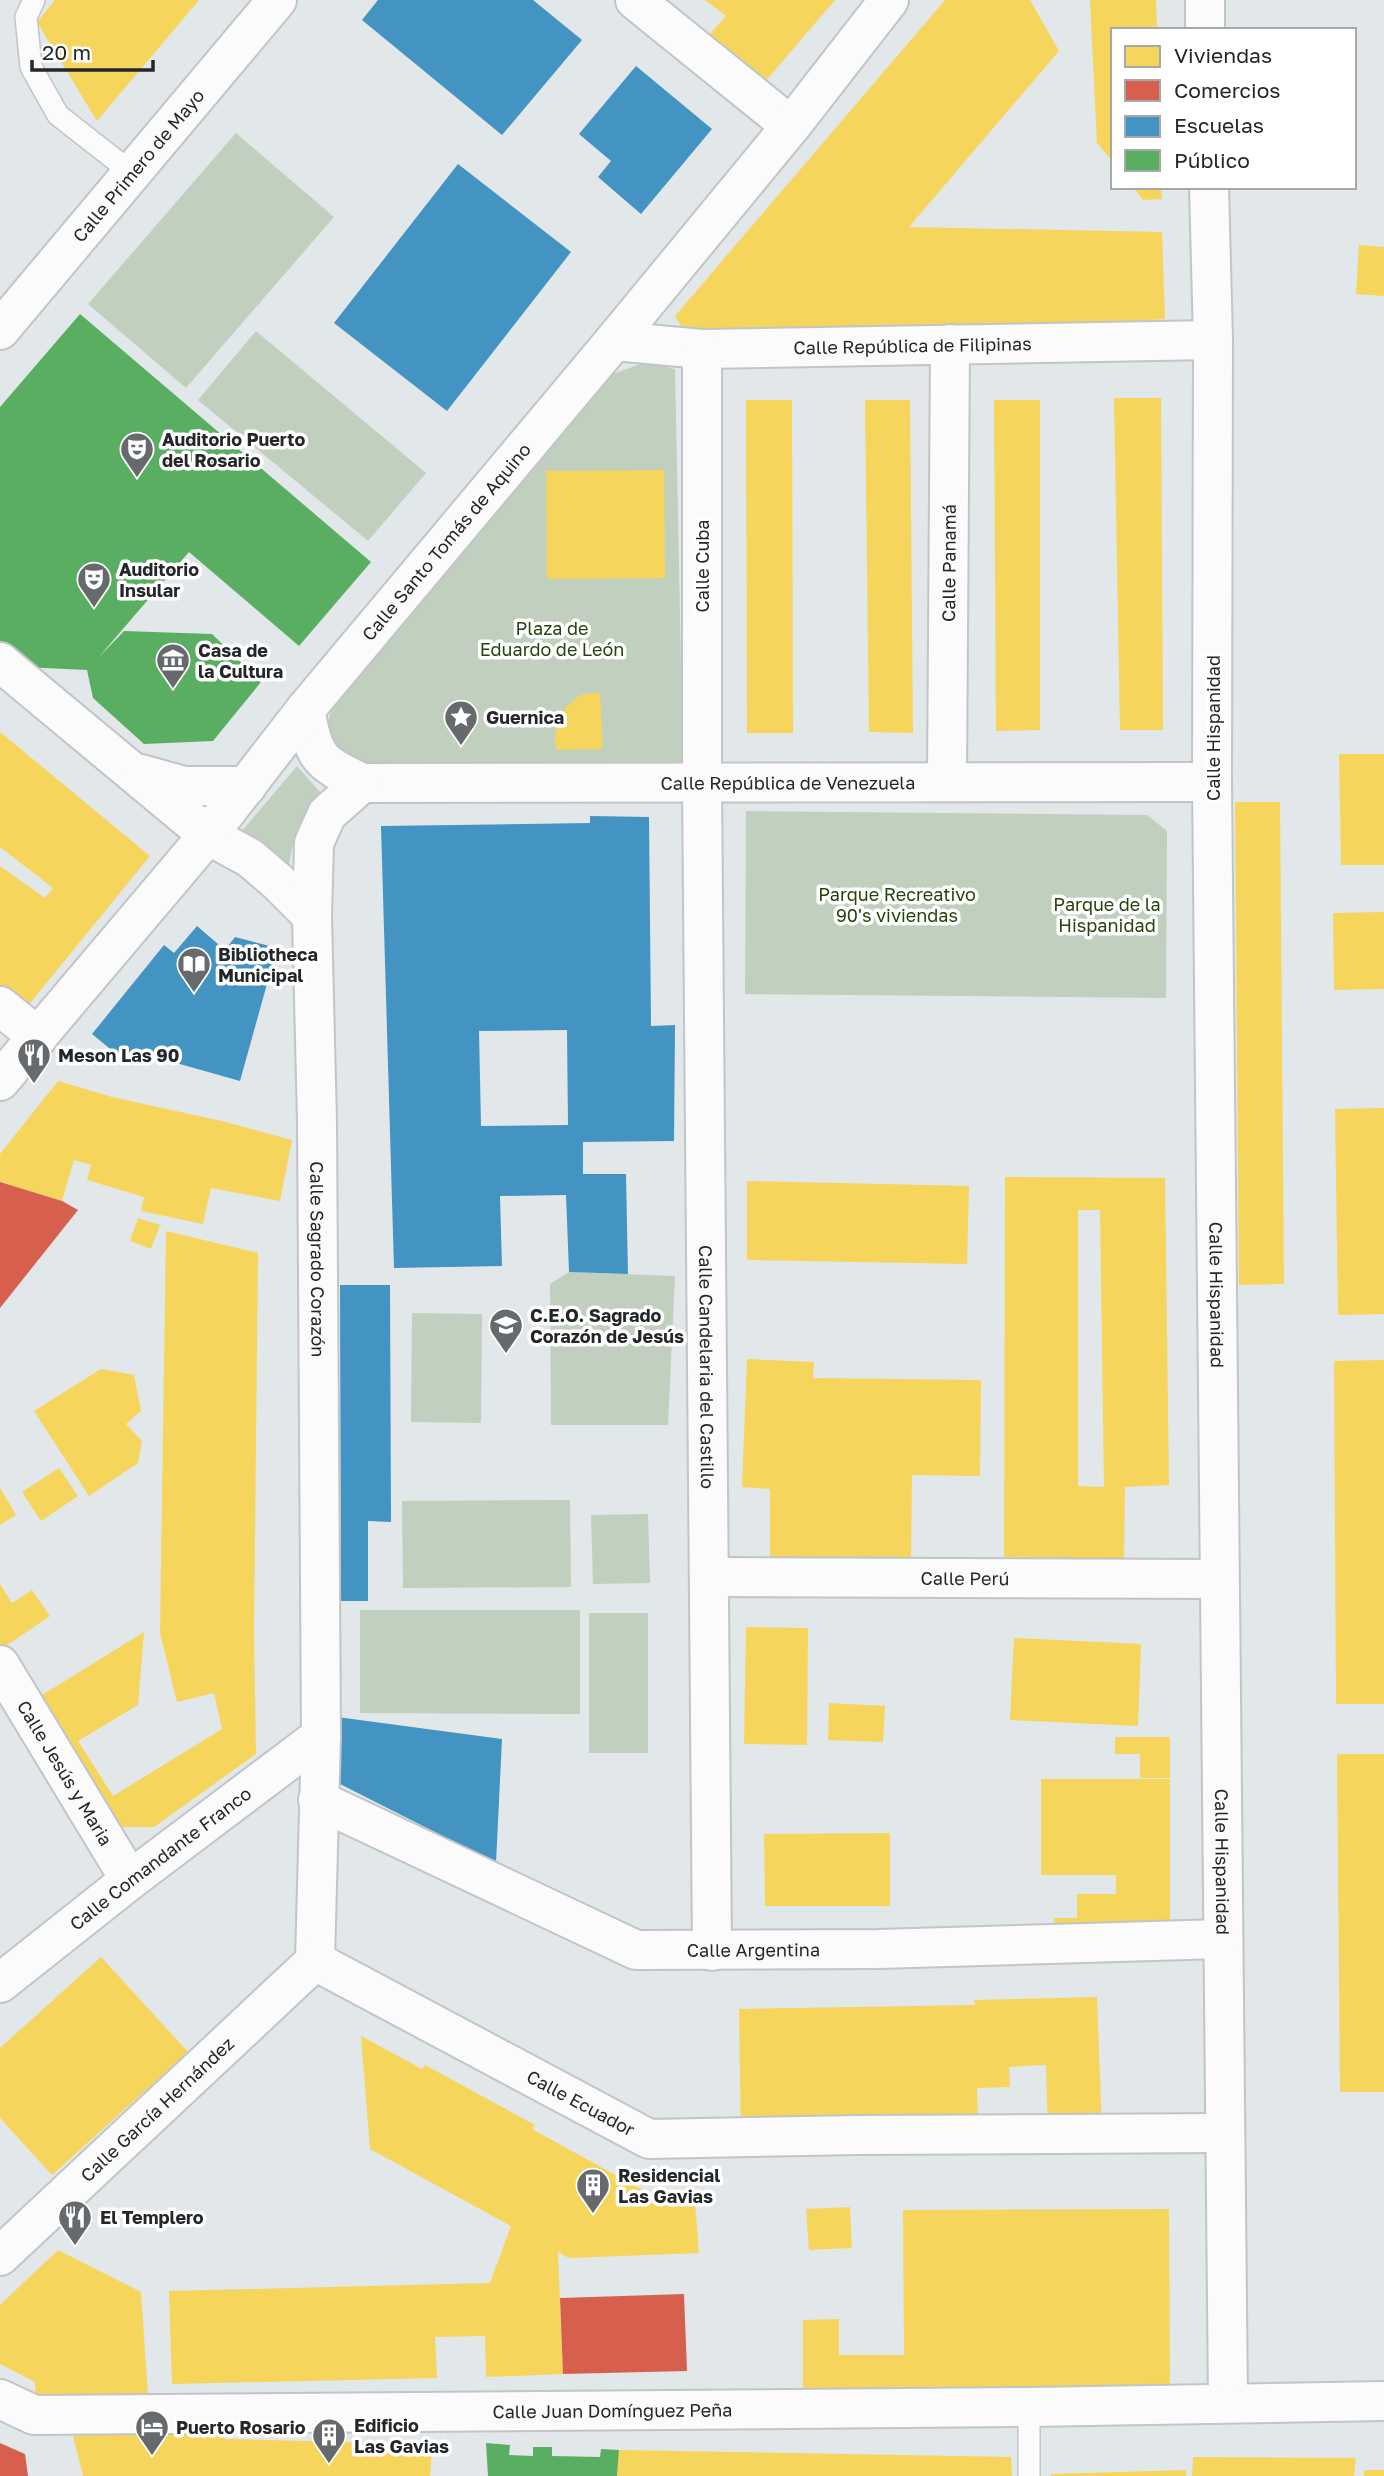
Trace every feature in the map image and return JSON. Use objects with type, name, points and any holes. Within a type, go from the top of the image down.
[{"type":"street","name":"Calle Primero de Mayo","points":[[0,330],[277,0]]},
{"type":"street","points":[[635,0],[791,125]]},
{"type":"street","name":"Calle Santo Tomás de Aquino","points":[[0,1081],[208,835],[305,710],[614,341],[791,125],[889,0]]},
{"type":"street","points":[[1205,0],[1205,28]]},
{"type":"street","name":"Calle Hispanidad","points":[[1209,189],[1213,340],[1212,782],[1228,2402]]},
{"type":"street","name":"Calle República de Filipinas","points":[[614,341],[702,349],[1213,340]]},
{"type":"street","name":"Calle Panamá","points":[[947,782],[950,344]]},
{"type":"street","name":"Calle Cuba","points":[[702,349],[702,783]]},
{"type":"street","points":[[0,663],[208,835],[250,858],[312,916]]},
{"type":"street","points":[[305,710],[312,746],[328,767],[362,783]]},
{"type":"street","points":[[129,770],[184,786],[247,786]]},
{"type":"street","name":"Calle República de Venezuela","points":[[362,783],[1212,782]]},
{"type":"street","name":"Calle Sagrado Corazón","points":[[321,1736],[317,1122],[312,916],[314,843],[327,814],[362,783]]},
{"type":"street","name":"Calle Candelaria del Castillo","points":[[702,783],[712,1951]]},
{"type":"street","points":[[0,1006],[38,1037]]},
{"type":"street","name":"Calle Perú","points":[[709,1577],[1219,1579]]},
{"type":"street","name":"Calle Jesús y Maria","points":[[0,1665],[130,1880]]},
{"type":"street","points":[[315,1961],[321,1736]]},
{"type":"street","name":"Calle Comandante Franco","points":[[0,1983],[130,1880],[321,1736]]},
{"type":"street","name":"Calle Argentina","points":[[318,1800],[636,1950],[878,1949],[1222,1939]]},
{"type":"street","name":"Calle Ecuador","points":[[315,1961],[649,2139],[859,2134],[1224,2133]]},
{"type":"street","name":"Calle García Hernández","points":[[0,2256],[315,1961]]},
{"type":"street","name":"Calle Juan Domínguez Peña","points":[[0,2399],[34,2415],[1029,2407],[1384,2401]]},
{"type":"lane","points":[[34,0],[26,17],[31,67],[58,116],[132,173]]},
{"type":"lane","points":[[1029,2407],[1029,2476]]},
{"type":"green space","points":[[236,133],[334,217],[186,388],[88,304]]},
{"type":"green space","points":[[256,331],[426,473],[368,541],[198,400]]},
{"type":"green space","name":"Plaza de Eduardo de León","points":[[646,362],[675,369],[683,764],[368,770],[344,761],[326,730],[333,703],[596,380]]},
{"type":"green space","points":[[297,766],[320,792],[299,826],[289,865],[242,831]]},
{"type":"green space","name":"Parque Recreativo 90's viviendas","points":[[746,811],[1147,815],[1167,831],[1166,998],[745,994]]},
{"type":"green space","points":[[569,1272],[675,1276],[668,1425],[551,1425],[550,1284]]},
{"type":"green space","points":[[412,1313],[482,1314],[481,1423],[411,1422]]},
{"type":"green space","points":[[570,1500],[571,1587],[403,1588],[402,1501]]},
{"type":"green space","points":[[648,1514],[650,1583],[593,1584],[591,1515]]},
{"type":"green space","points":[[360,1610],[580,1610],[580,1714],[360,1713]]},
{"type":"green space","points":[[589,1613],[648,1613],[648,1753],[589,1753]]},
{"type":"building: Viviendas","points":[[55,0],[199,0],[97,121],[37,22]]},
{"type":"building: Viviendas","points":[[705,0],[835,0],[763,84],[707,37],[726,16]]},
{"type":"building: Viviendas","points":[[945,0],[1030,0],[1059,51],[909,227],[1162,232],[1165,319],[684,331],[675,316]]},
{"type":"building: Viviendas","points":[[1090,0],[1156,0],[1157,28],[1111,28],[1111,160],[1097,143]]},
{"type":"building: Viviendas","points":[[1135,189],[1161,189],[1162,199],[1143,200]]},
{"type":"building: Viviendas","points":[[1359,245],[1384,247],[1384,296],[1356,294]]},
{"type":"building: Viviendas","points":[[1114,398],[1161,398],[1163,730],[1120,730]]},
{"type":"building: Viviendas","points":[[746,400],[792,400],[793,733],[747,733]]},
{"type":"building: Viviendas","points":[[865,400],[910,400],[913,733],[869,732]]},
{"type":"building: Viviendas","points":[[994,400],[1040,400],[1040,730],[996,731]]},
{"type":"building: Viviendas","points":[[664,470],[665,578],[547,579],[546,471]]},
{"type":"building: Viviendas","points":[[600,693],[603,749],[556,750],[555,736],[559,718],[567,706],[580,695]]},
{"type":"building: Viviendas","points":[[0,732],[150,856],[22,1013],[0,994],[0,866],[45,898],[53,888],[0,847]]},
{"type":"building: Viviendas","points":[[1339,754],[1384,754],[1384,865],[1341,865]]},
{"type":"building: Viviendas","points":[[1235,802],[1280,802],[1284,1284],[1239,1285]]},
{"type":"building: Viviendas","points":[[1384,912],[1384,989],[1334,990],[1333,913]]},
{"type":"building: Viviendas","points":[[58,1081],[112,1097],[226,1122],[292,1140],[280,1201],[211,1188],[203,1224],[141,1211],[144,1197],[87,1180],[91,1165],[74,1160],[62,1201],[0,1182],[0,1154]]},
{"type":"building: Viviendas","points":[[1384,1108],[1384,1314],[1338,1315],[1335,1109]]},
{"type":"building: Viviendas","points":[[1005,1177],[1165,1178],[1169,1485],[1125,1487],[1124,1559],[1004,1557]],"holes":[[[1078,1210],[1100,1210],[1104,1487],[1078,1486]]]},
{"type":"building: Viviendas","points":[[747,1181],[969,1186],[967,1264],[747,1260]]},
{"type":"building: Viviendas","points":[[138,1218],[160,1225],[151,1249],[130,1241]]},
{"type":"building: Viviendas","points":[[166,1231],[258,1253],[254,1633],[256,1754],[154,1827],[121,1827],[39,1697],[144,1632],[138,1705],[78,1741],[113,1796],[222,1729],[214,1693],[177,1702],[160,1633]]},
{"type":"building: Viviendas","points":[[747,1359],[814,1362],[813,1378],[981,1380],[980,1476],[912,1475],[911,1560],[770,1559],[770,1489],[742,1487]]},
{"type":"building: Viviendas","points":[[1384,1360],[1384,1704],[1336,1704],[1334,1361]]},
{"type":"building: Viviendas","points":[[101,1369],[134,1375],[141,1411],[126,1424],[142,1441],[138,1463],[89,1496],[34,1411]]},
{"type":"building: Viviendas","points":[[59,1468],[78,1496],[41,1521],[22,1492]]},
{"type":"building: Viviendas","points":[[0,1488],[16,1515],[0,1525]]},
{"type":"building: Viviendas","points":[[0,1584],[12,1603],[32,1590],[50,1616],[0,1650]]},
{"type":"building: Viviendas","points":[[746,1627],[808,1628],[807,1745],[744,1744]]},
{"type":"building: Viviendas","points":[[1014,1638],[1141,1644],[1138,1726],[1010,1720]]},
{"type":"building: Viviendas","points":[[829,1703],[885,1706],[883,1742],[828,1740]]},
{"type":"building: Viviendas","points":[[1115,1737],[1170,1737],[1170,1778],[1140,1778],[1140,1754],[1115,1754]]},
{"type":"building: Viviendas","points":[[1337,1754],[1384,1754],[1384,2092],[1340,2092]]},
{"type":"building: Viviendas","points":[[1041,1779],[1170,1779],[1170,1936],[1055,1936],[1054,1918],[1077,1918],[1077,1894],[1116,1894],[1116,1875],[1041,1875]]},
{"type":"building: Viviendas","points":[[890,1833],[890,1906],[765,1906],[764,1834]]},
{"type":"building: Viviendas","points":[[101,1957],[188,2052],[52,2175],[0,2118],[0,2048]]},
{"type":"building: Viviendas","points":[[1097,1997],[1102,2132],[1048,2134],[1046,2065],[1009,2067],[1010,2087],[977,2088],[978,2132],[741,2137],[739,2009],[975,2005],[974,2000]]},
{"type":"building: Viviendas","name":"Residencial Las Gavias","points":[[361,2036],[422,2069],[425,2065],[535,2125],[532,2129],[668,2204],[695,2202],[699,2253],[569,2258],[558,2252],[563,2374],[486,2377],[485,2336],[435,2337],[437,2378],[172,2384],[169,2291],[490,2283],[511,2226],[370,2149]]},
{"type":"building: Viviendas","points":[[850,2207],[852,2248],[809,2250],[806,2209]]},
{"type":"building: Viviendas","points":[[1169,2209],[1170,2388],[803,2389],[803,2320],[839,2319],[839,2355],[904,2355],[903,2210]]},
{"type":"building: Viviendas","points":[[58,2250],[141,2292],[148,2395],[36,2403],[35,2382],[0,2364],[0,2305]]},
{"type":"building: Viviendas","points":[[81,2429],[224,2432],[225,2439],[392,2443],[392,2453],[426,2453],[426,2444],[432,2448],[430,2476],[83,2476],[73,2436],[81,2436]]},
{"type":"building: Viviendas","points":[[619,2450],[1011,2457],[1012,2476],[617,2476]]},
{"type":"building: Viviendas","points":[[1193,2457],[1356,2458],[1354,2476],[1192,2476]]},
{"type":"building: Viviendas","points":[[1186,2470],[1186,2476],[1051,2476],[1051,2474]]},
{"type":"building: Viviendas","points":[[1364,2470],[1384,2470],[1384,2476],[1364,2476]]},
{"type":"building: Comercios","points":[[0,1182],[62,1201],[78,1210],[0,1308]]},
{"type":"building: Comercios","points":[[684,2294],[687,2371],[563,2374],[560,2298]]},
{"type":"building: Comercios","points":[[0,2443],[25,2454],[28,2476],[0,2476]]},
{"type":"building: Escuelas","points":[[378,0],[533,0],[582,40],[502,135],[362,20]]},
{"type":"building: Escuelas","points":[[636,66],[712,129],[641,214],[598,177],[611,161],[579,134]]},
{"type":"building: Escuelas","points":[[458,164],[571,252],[447,411],[334,323]]},
{"type":"building: Escuelas","points":[[590,816],[649,817],[651,1026],[675,1025],[674,1141],[583,1142],[583,1174],[626,1174],[628,1274],[569,1272],[566,1195],[500,1196],[502,1266],[394,1268],[381,826],[590,823]],"holes":[[[567,1030],[568,1125],[481,1126],[479,1031]]]},
{"type":"building: Escuelas","name":"Bibliotheca Municipal","points":[[197,926],[225,950],[235,937],[277,948],[240,1081],[141,1053],[131,1066],[92,1034],[164,945],[174,953]]},
{"type":"building: Escuelas","points":[[340,1285],[390,1285],[391,1522],[368,1521],[368,1601],[341,1601]]},
{"type":"building: Escuelas","points":[[337,1717],[502,1739],[496,1863],[338,1783]]},
{"type":"building: Público","name":"Auditorio Puerto del Rosario","points":[[80,314],[371,562],[299,646],[189,552],[98,658],[124,631],[212,634],[261,682],[213,741],[144,744],[93,698],[87,670],[24,667],[0,646],[0,407]]},
{"type":"building: Público","points":[[486,2443],[510,2445],[509,2455],[533,2456],[533,2447],[552,2447],[552,2456],[600,2457],[601,2449],[619,2450],[617,2476],[488,2476]]},
{"type":"place","name":"Auditorio Puerto del Rosario","points":[[137,479]]},
{"type":"place","name":"Auditorio Insular","points":[[94,609]]},
{"type":"place","name":"Casa de la Cultura","points":[[173,690]]},
{"type":"place","name":"Guernica","points":[[461,747]]},
{"type":"place","name":"Bibliotheca Municipal","points":[[194,994]]},
{"type":"place","name":"Meson Las 90","points":[[34,1085]]},
{"type":"place","name":"C.E.O. Sagrado Corazón de Jesús","points":[[506,1355]]},
{"type":"place","name":"Residencial Las Gavias","points":[[593,2215]]},
{"type":"place","name":"El Templero","points":[[75,2247]]},
{"type":"place","name":"Puerto Rosario","points":[[152,2457]]},
{"type":"place","name":"Edificio Las Gavias","points":[[329,2465]]},
{"type":"park label","name":"Parque de la Hispanidad","points":[[1107,914]]}]
